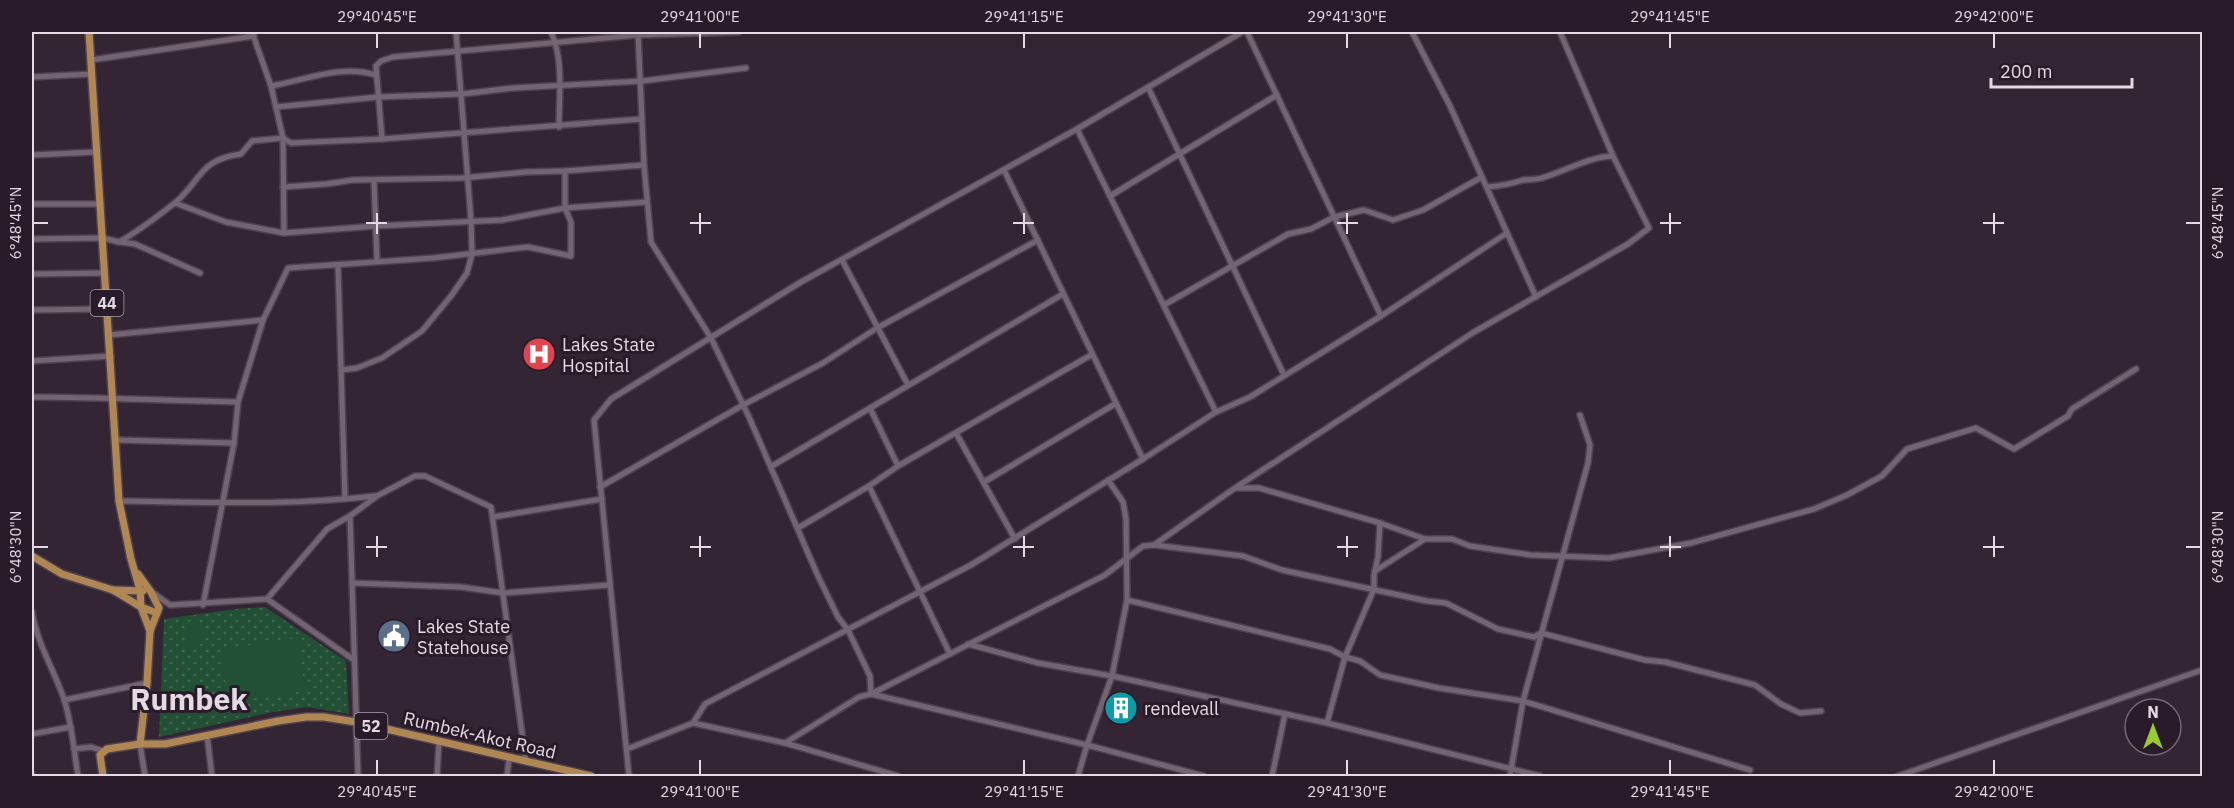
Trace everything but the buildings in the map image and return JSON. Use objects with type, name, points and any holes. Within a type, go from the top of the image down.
[{"type":"main road","name":"44","points":[[89,32],[119,501],[131,559],[136,572]]},
{"type":"main road","points":[[32,556],[62,574],[113,591],[157,613]]},
{"type":"main road","points":[[136,572],[141,607],[150,631]]},
{"type":"main road","points":[[136,572],[158,603],[150,631],[140,744]]},
{"type":"main road","points":[[113,591],[151,592]]},
{"type":"main road","name":"Rumbek-Akot Road","points":[[103,751],[140,744],[165,744],[306,717],[356,722],[591,777]]},
{"type":"main road","points":[[103,751],[100,755],[103,777]]},
{"type":"street","points":[[341,370],[357,368],[382,358],[422,331],[451,297],[467,273],[472,254],[471,220],[466,134],[456,32]]},
{"type":"street","points":[[551,32],[556,42],[561,87],[559,127]]},
{"type":"street","points":[[382,140],[376,66],[381,61],[393,57],[638,33],[739,32]]},
{"type":"street","points":[[629,777],[594,420],[611,399],[842,260],[1077,129],[1242,32]]},
{"type":"street","points":[[1247,32],[1381,316]]},
{"type":"street","points":[[1412,32],[1450,106],[1536,297]]},
{"type":"street","points":[[1154,545],[1235,488],[1474,332],[1628,244],[1648,228],[1560,32]]},
{"type":"street","points":[[638,33],[642,81],[644,165],[651,242],[711,338],[772,466],[828,596],[848,630],[870,676],[871,694]]},
{"type":"street","points":[[91,60],[253,34],[271,86],[283,138],[284,233]]},
{"type":"street","points":[[276,107],[378,97],[462,94],[513,88],[642,81],[746,68]]},
{"type":"street","points":[[271,86],[338,71],[365,71],[376,75]]},
{"type":"street","points":[[32,77],[92,74]]},
{"type":"street","points":[[1149,87],[1284,375]]},
{"type":"street","points":[[1110,196],[1277,95]]},
{"type":"street","points":[[119,242],[175,202],[192,187],[199,174],[211,163],[229,155],[241,154],[252,141],[283,138],[291,143],[382,140],[642,119]]},
{"type":"street","points":[[1077,129],[1216,412]]},
{"type":"street","points":[[32,155],[96,152]]},
{"type":"street","points":[[1486,187],[1512,185],[1525,180],[1539,179],[1604,156],[1614,156]]},
{"type":"street","points":[[283,188],[353,180],[467,178],[644,165]]},
{"type":"street","points":[[1004,170],[1143,459]]},
{"type":"street","points":[[203,605],[234,443],[238,402],[263,320],[288,268],[338,266],[528,247],[571,256],[571,222],[565,208],[565,171]]},
{"type":"street","points":[[1164,305],[1288,234],[1311,229],[1334,218],[1364,210],[1393,220],[1423,210],[1482,177]]},
{"type":"street","points":[[374,180],[377,261]]},
{"type":"street","points":[[175,202],[226,222],[284,233],[471,220],[502,220],[565,208],[648,202]]},
{"type":"street","points":[[32,204],[101,204]]},
{"type":"street","points":[[693,723],[705,704],[921,592],[1015,539],[1216,412],[1250,397],[1381,316],[1507,233]]},
{"type":"street","points":[[32,239],[103,238],[135,244],[200,273]]},
{"type":"street","points":[[600,486],[743,405],[823,363],[877,328],[1038,240]]},
{"type":"street","points":[[842,260],[908,386]]},
{"type":"street","points":[[338,266],[345,500]]},
{"type":"street","points":[[32,274],[105,273]]},
{"type":"street","points":[[772,466],[1064,294]]},
{"type":"street","points":[[32,310],[107,309]]},
{"type":"street","points":[[109,334],[263,320]]},
{"type":"street","points":[[798,528],[898,466],[1091,355]]},
{"type":"street","points":[[32,361],[111,356]]},
{"type":"street","points":[[1235,488],[1259,488],[1380,523],[1425,539],[1452,539],[1480,547],[1531,555],[1609,558],[1691,543],[1814,509],[1847,495],[1882,476],[1908,449],[1976,428],[2014,449],[2068,416],[2072,409],[2136,369]]},
{"type":"street","points":[[32,397],[114,397],[131,400],[238,402]]},
{"type":"street","points":[[984,482],[1115,404]]},
{"type":"street","points":[[870,408],[898,466]]},
{"type":"street","points":[[1510,777],[1523,701],[1588,463],[1590,445],[1580,414]]},
{"type":"street","points":[[956,433],[1015,539]]},
{"type":"street","points":[[116,440],[234,443]]},
{"type":"street","points":[[267,600],[327,529],[350,516],[376,496],[415,476],[425,476],[491,507],[526,762]]},
{"type":"street","points":[[1078,777],[1112,676],[1127,600],[1126,519],[1123,502],[1108,480]]},
{"type":"street","points":[[869,486],[950,654]]},
{"type":"street","points":[[119,501],[223,503],[345,500],[376,496]]},
{"type":"street","points":[[493,517],[602,499]]},
{"type":"street","points":[[350,516],[358,777]]},
{"type":"street","points":[[1327,723],[1345,657],[1374,589],[1380,523]]},
{"type":"street","points":[[1375,571],[1425,539]]},
{"type":"street","points":[[785,742],[858,697],[871,694],[1105,575],[1143,546],[1154,545],[1243,556],[1282,570],[1446,603],[1497,629],[1534,637],[1541,633],[1645,660],[1665,662],[1755,685],[1781,704],[1800,713],[1821,711]]},
{"type":"street","points":[[352,583],[461,587],[502,593],[610,585]]},
{"type":"street","points":[[151,592],[170,605],[267,600],[354,660]]},
{"type":"street","points":[[1127,600],[1330,649],[1345,657],[1360,661],[1380,675],[1439,688],[1523,701],[1750,770]]},
{"type":"street","points":[[157,613],[170,605]]},
{"type":"street","points":[[32,612],[32,638]]},
{"type":"street","points":[[33,624],[64,700],[71,727],[78,777]]},
{"type":"street","points":[[968,644],[1038,663],[1112,676],[1327,723],[1540,777]]},
{"type":"street","points":[[1898,777],[2202,670]]},
{"type":"street","points":[[64,700],[147,682]]},
{"type":"street","points":[[871,694],[1087,745],[1204,777]]},
{"type":"street","points":[[1272,777],[1285,714]]},
{"type":"street","points":[[627,749],[693,723],[785,742],[898,777]]},
{"type":"street","points":[[32,734],[71,727]]},
{"type":"street","points":[[207,735],[212,777]]},
{"type":"street","points":[[437,777],[439,742]]},
{"type":"street","points":[[140,744],[145,777]]},
{"type":"street","points":[[74,749],[91,747],[103,751]]},
{"type":"street","points":[[507,777],[510,758]]},
{"type":"green space","points":[[265,607],[346,661],[349,714],[307,707],[273,712],[159,737],[164,619]]},
{"type":"green space","points":[[189,621],[203,623],[200,649],[185,648]]},
{"type":"green space","points":[[298,638],[305,691],[228,702],[221,649]]},
{"type":"place","name":"Lakes State Hospital","points":[[539,354]]},
{"type":"place","name":"Lakes State Statehouse","points":[[394,636]]},
{"type":"place","name":"rendevall","points":[[1121,708]]},
{"type":"district","name":"Rumbek","points":[[189,698]]}]
